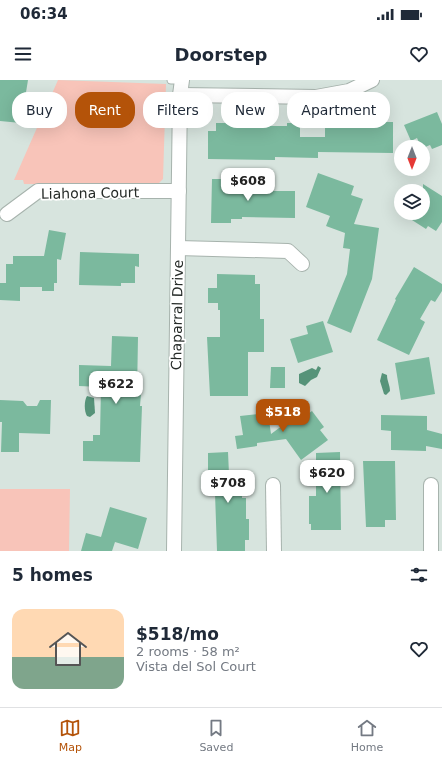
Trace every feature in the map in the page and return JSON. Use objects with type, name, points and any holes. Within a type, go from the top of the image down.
[{"type":"street","name":"Chaparral Drive","points":[[180,92],[182,80]]},
{"type":"street","points":[[213,95],[316,97],[349,91],[372,80]]},
{"type":"street","name":"Chaparral Drive","points":[[174,551],[180,128]]},
{"type":"street","name":"Liahona Court","points":[[7,214],[38,191],[179,191]]},
{"type":"street","points":[[178,248],[288,251],[302,264]]},
{"type":"street","points":[[273,485],[274,551]]},
{"type":"street","points":[[431,485],[431,551]]},
{"type":"lane","points":[[171,80],[182,80]]},
{"type":"shaded area","points":[[58,80],[166,84],[166,92],[143,92],[143,128],[165,128],[163,179],[159,183],[151,185],[24,184],[23,180],[14,180],[37,128],[67,128],[67,92],[53,92]]},
{"type":"shaded area","points":[[318,366],[321,368],[317,377],[305,386],[299,383],[299,374],[312,368],[316,370]]},
{"type":"shaded area","points":[[382,373],[387,375],[390,387],[390,391],[386,395],[384,394],[380,381]]},
{"type":"shaded area","points":[[87,396],[94,398],[95,413],[90,417],[87,416],[85,409],[85,401]]},
{"type":"shaded area","points":[[0,489],[70,489],[69,551],[0,551]]},
{"type":"building","points":[[0,80],[28,80],[26,92],[12,92],[12,122],[0,121]]},
{"type":"building","points":[[437,112],[442,124],[442,145],[432,149],[430,140],[418,140],[417,138],[411,140],[404,125]]},
{"type":"building","points":[[390,122],[393,122],[393,153],[318,152],[318,158],[275,157],[275,160],[208,159],[208,131],[216,131],[216,123],[221,123],[221,128],[279,128],[279,126],[287,126],[287,128],[300,128],[300,137],[325,137],[325,128],[390,128]]},
{"type":"building","points":[[318,173],[354,186],[351,195],[363,199],[354,224],[379,228],[372,279],[351,333],[327,323],[347,274],[350,249],[343,248],[345,233],[326,226],[330,216],[306,207]]},
{"type":"building","points":[[212,179],[242,179],[242,191],[295,191],[295,218],[242,217],[242,219],[231,219],[231,223],[211,223]]},
{"type":"building","points":[[430,188],[442,196],[442,222],[436,231],[428,226],[426,229],[412,220],[430,220]]},
{"type":"building","points":[[49,230],[66,233],[61,260],[57,259],[57,283],[54,283],[54,291],[42,291],[42,287],[20,287],[20,301],[0,300],[0,283],[6,283],[6,264],[13,264],[13,256],[44,256]]},
{"type":"building","points":[[80,252],[139,254],[139,267],[135,266],[135,283],[121,283],[121,286],[79,285]]},
{"type":"building","points":[[414,267],[442,284],[442,291],[435,302],[431,300],[420,319],[425,322],[409,355],[377,340],[396,300],[395,299]]},
{"type":"building","points":[[217,274],[255,275],[255,284],[260,284],[260,319],[264,319],[264,352],[248,352],[248,396],[210,396],[207,337],[220,337],[220,310],[218,310],[218,303],[208,303],[208,288],[217,288]]},
{"type":"building","points":[[323,321],[333,352],[298,363],[290,339],[308,334],[306,326]]},
{"type":"building","points":[[112,336],[138,337],[137,394],[141,394],[140,406],[142,406],[140,462],[83,461],[83,441],[93,441],[93,435],[100,435],[101,387],[79,386],[79,365],[111,366]]},
{"type":"building","points":[[429,357],[435,394],[401,400],[395,363]]},
{"type":"building","points":[[271,367],[285,367],[285,388],[270,388]]},
{"type":"building","points":[[0,400],[23,401],[27,406],[37,406],[40,400],[51,400],[50,434],[19,433],[19,452],[1,452],[2,422],[0,422]]},
{"type":"building","points":[[302,411],[305,416],[312,411],[324,427],[320,430],[328,440],[301,460],[286,439],[257,443],[257,446],[237,449],[235,436],[243,435],[240,416],[268,413],[271,434]]},
{"type":"building","points":[[381,415],[427,416],[427,430],[442,434],[442,449],[426,446],[426,451],[391,450],[391,431],[381,430]]},
{"type":"building","points":[[228,452],[229,474],[242,474],[242,498],[246,498],[246,519],[249,519],[249,540],[245,540],[245,551],[217,551],[215,493],[208,493],[208,453]]},
{"type":"building","points":[[340,452],[341,530],[311,530],[311,524],[309,524],[309,496],[316,496],[316,453]]},
{"type":"building","points":[[363,461],[395,461],[396,520],[385,520],[385,527],[366,527]]},
{"type":"building","points":[[110,507],[147,518],[138,549],[115,542],[112,551],[81,551],[86,533],[101,537]]}]
